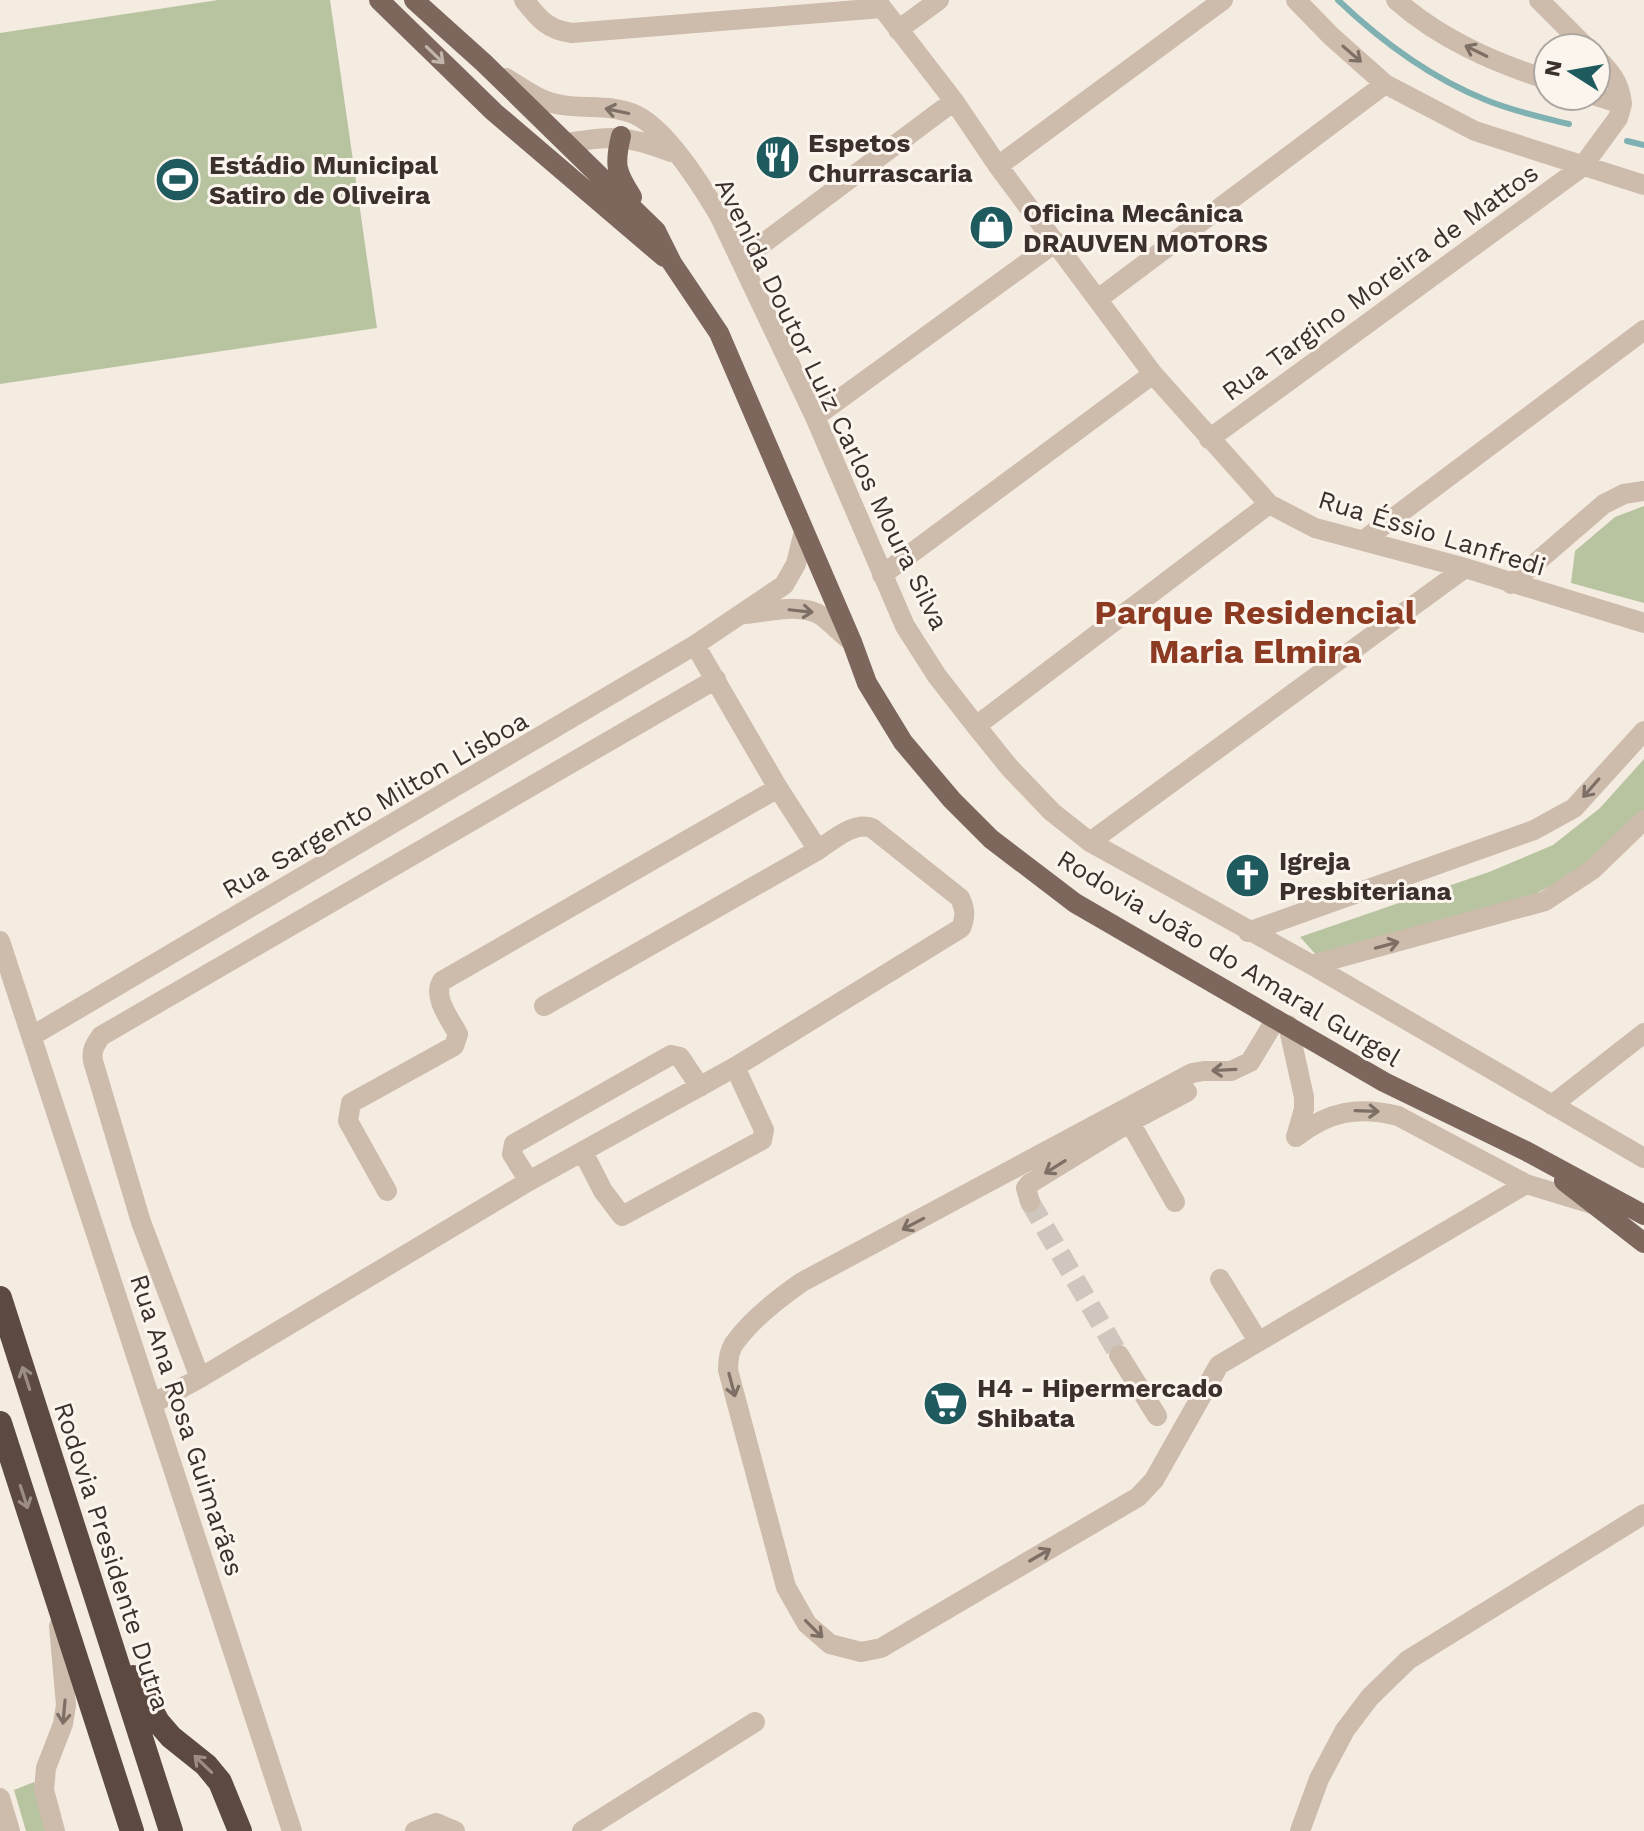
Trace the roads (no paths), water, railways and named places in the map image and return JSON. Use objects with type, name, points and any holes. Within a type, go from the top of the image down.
[{"type":"highway","name":"Rodovia Presidente Dutra","points":[[0,1298],[171,1831]]},
{"type":"highway","points":[[0,1423],[132,1831]]},
{"type":"highway","points":[[106,1630],[158,1722],[171,1737],[206,1765],[220,1782],[240,1831]]},
{"type":"main road","name":"Rodovia João do Amaral Gurgel","points":[[379,0],[494,112],[672,263]]},
{"type":"main road","name":"Rodovia João do Amaral Gurgel","points":[[414,0],[484,63],[656,231],[672,263],[719,333],[867,683],[903,742],[952,800],[991,839],[1075,903],[1384,1082],[1526,1151],[1644,1215]]},
{"type":"main road","points":[[494,112],[545,139],[566,143]]},
{"type":"main road","points":[[621,136],[616,167],[644,217]]},
{"type":"main road","name":"Rodovia João do Amaral Gurgel","points":[[1526,1151],[1644,1243]]},
{"type":"street","points":[[524,0],[543,23],[555,31],[572,33],[879,4]]},
{"type":"street","points":[[898,30],[939,0]]},
{"type":"street","points":[[998,166],[1223,0]]},
{"type":"street","points":[[1296,0],[1385,84],[1475,131],[1644,185]]},
{"type":"street","points":[[1396,0],[1439,33],[1504,66],[1532,75]]},
{"type":"street","points":[[1539,0],[1571,32]]},
{"type":"street","name":"Rua Éssio Lanfredi","points":[[879,4],[954,101],[998,166],[1153,374],[1269,504],[1315,528],[1465,568],[1644,623]]},
{"type":"street","name":"Avenida Doutor Luiz Carlos Moura Silva","points":[[484,63],[547,102],[613,108],[635,114],[649,124],[678,155],[719,215],[741,260],[815,417],[905,626],[937,676],[976,726],[1009,767],[1052,812],[1090,842],[1312,965],[1644,1158]]},
{"type":"street","points":[[1612,73],[1620,89],[1622,104],[1612,101]]},
{"type":"street","points":[[1098,299],[1385,84]]},
{"type":"street","points":[[741,260],[954,101]]},
{"type":"street","name":"Rua Targino Moreira de Mattos","points":[[1209,439],[1582,167],[1618,118],[1622,104]]},
{"type":"street","points":[[566,143],[621,136],[644,141],[678,155]]},
{"type":"street","points":[[815,417],[1056,242]]},
{"type":"street","points":[[1364,540],[1644,330]]},
{"type":"street","points":[[882,575],[1153,374]]},
{"type":"street","points":[[1511,584],[1604,504],[1624,494],[1644,491]]},
{"type":"street","points":[[976,726],[1269,504]]},
{"type":"street","name":"Rua Sargento Milton Lisboa","points":[[32,1036],[741,615],[792,576],[804,531]]},
{"type":"street","points":[[1090,842],[1465,568]]},
{"type":"street","points":[[741,615],[810,610],[821,615],[852,642]]},
{"type":"street","points":[[695,645],[778,788],[818,850]]},
{"type":"street","points":[[200,1378],[141,1222],[93,1061],[95,1044],[101,1036],[716,679]]},
{"type":"street","points":[[1248,932],[1534,830],[1574,808],[1644,731]]},
{"type":"street","points":[[387,1191],[348,1121],[348,1111],[351,1103],[454,1046],[458,1034],[438,996],[442,981],[778,788]]},
{"type":"street","points":[[1312,965],[1545,901],[1592,870],[1644,820]]},
{"type":"street","points":[[152,1404],[529,1181],[735,1067],[961,928],[966,918],[960,898],[872,828],[864,825],[544,1006]]},
{"type":"street","name":"Rua Ana Rosa Guimarães","points":[[0,941],[292,1831]]},
{"type":"street","points":[[1030,1202],[1026,1188],[1029,1184],[1192,1073],[1240,1069],[1250,1062],[1282,1022]]},
{"type":"street","points":[[1282,1022],[1304,1097],[1296,1137],[1315,1122],[1327,1118],[1358,1109],[1378,1111],[1398,1116],[1526,1184],[1592,1204]]},
{"type":"street","points":[[1552,1105],[1644,1033]]},
{"type":"street","points":[[529,1181],[512,1154],[514,1144],[671,1055],[680,1057],[700,1087]]},
{"type":"street","points":[[583,1152],[619,1215],[627,1216],[654,1201],[762,1140],[764,1130],[735,1067]]},
{"type":"street","points":[[1187,1092],[1126,1116],[802,1282],[781,1297],[735,1342],[729,1355],[728,1370],[786,1587],[807,1624],[830,1644],[861,1652],[881,1648],[1138,1497],[1154,1480],[1219,1365],[1526,1184]]},
{"type":"street","points":[[1126,1116],[1175,1202]]},
{"type":"street","points":[[1220,1279],[1258,1341]]},
{"type":"street","points":[[1119,1355],[1157,1416]]},
{"type":"street","points":[[1300,1831],[1319,1779],[1345,1730],[1370,1697],[1408,1660],[1644,1514]]},
{"type":"street","points":[[55,1831],[44,1790],[46,1768],[63,1724],[66,1705],[58,1606]]},
{"type":"street","points":[[582,1831],[755,1722]]},
{"type":"street","points":[[0,1798],[10,1831]]},
{"type":"street","points":[[415,1831],[436,1823],[455,1831]]},
{"type":"waterway","points":[[1338,0],[1389,44],[1445,81],[1496,104],[1569,124]]},
{"type":"waterway","points":[[1627,141],[1644,145]]},
{"type":"tunnel","points":[[1030,1202],[1119,1355]]},
{"type":"place","name":"Espetos Churrascaria","points":[[777,158]]},
{"type":"place","name":"Estádio Municipal Satiro de Oliveira","points":[[178,180]]},
{"type":"place","name":"Oficina Mecânica DRAUVEN MOTORS","points":[[992,228]]},
{"type":"place","name":"Igreja Presbiteriana","points":[[1248,876]]},
{"type":"place","name":"H4 - Hipermercado Shibata","points":[[946,1403]]},
{"type":"district","name":"Parque Residencial Maria Elmira","points":[[1255,632]]}]
